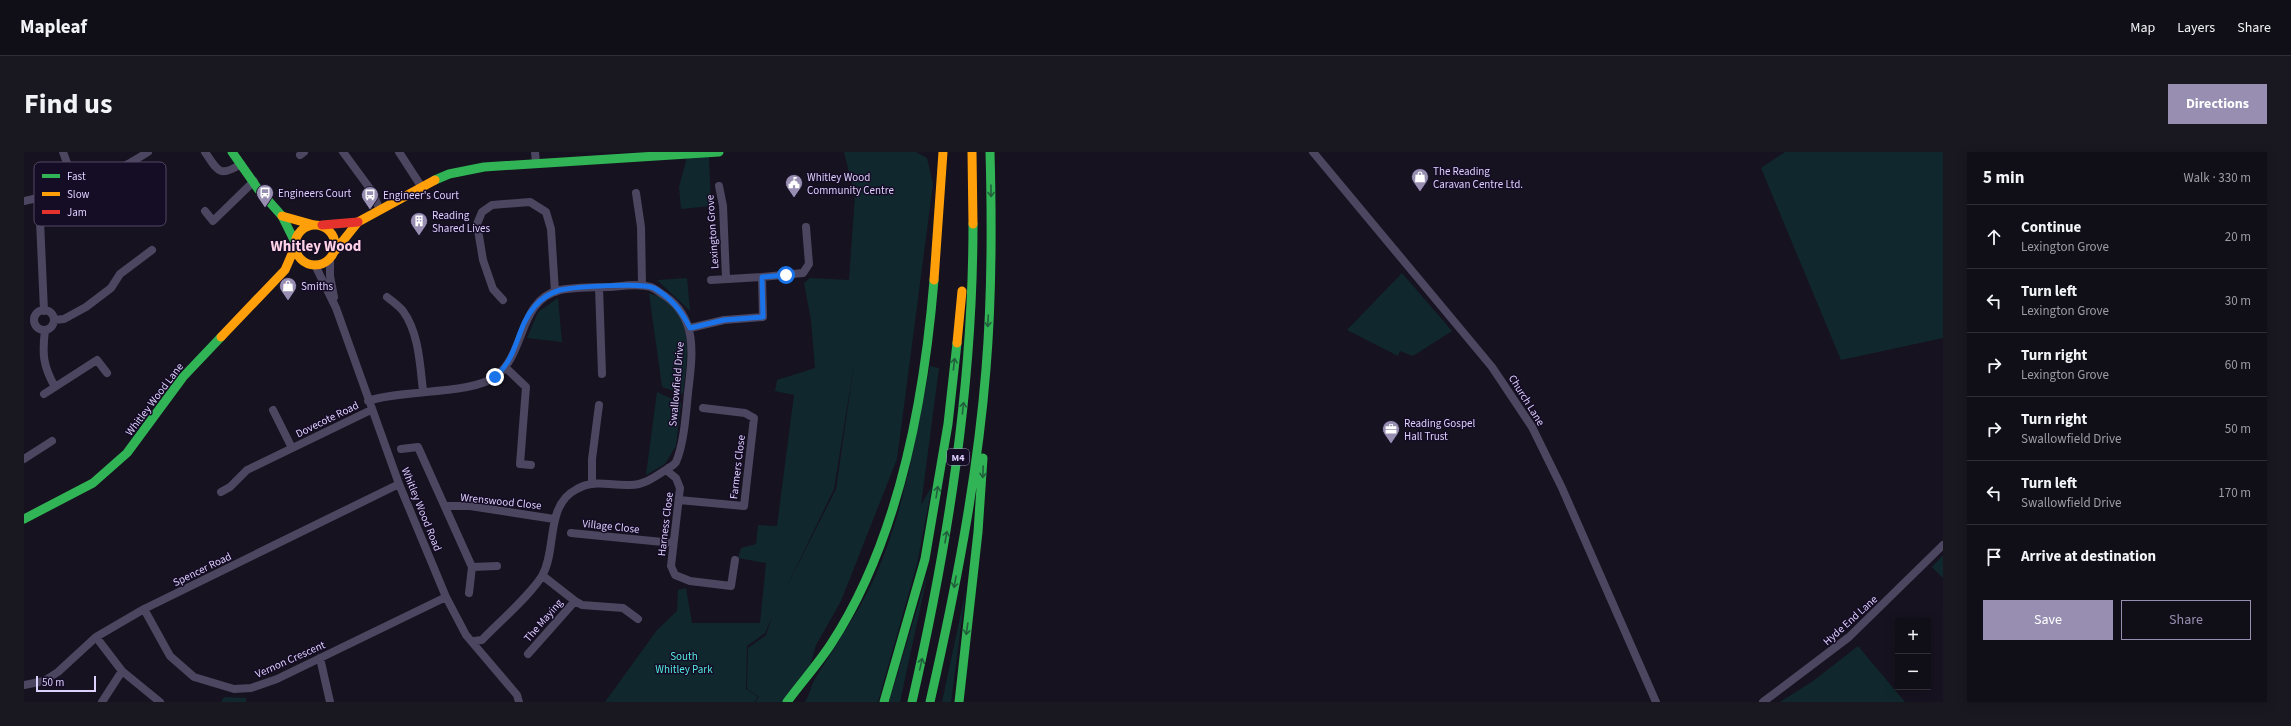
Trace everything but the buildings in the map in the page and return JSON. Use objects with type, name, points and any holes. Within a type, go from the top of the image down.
[{"type":"main road","points":[[232,152],[282,216],[295,245],[298,257],[304,263],[315,265],[321,264],[332,255],[358,222],[421,186],[449,174],[484,167],[642,154],[720,152]]},
{"type":"main road","points":[[797,702],[814,670],[840,630],[874,562],[909,446],[931,310],[938,233],[942,152]]},
{"type":"main road","name":"M4","points":[[912,702],[932,615],[949,520],[960,438],[970,336],[973,209],[972,152]]},
{"type":"main road","name":"M4","points":[[930,702],[955,584],[978,441],[990,287],[990,152]]},
{"type":"main road","name":"M4","points":[[884,702],[923,566],[931,523],[948,424],[973,209]]},
{"type":"main road","points":[[282,216],[318,225],[330,231],[335,240],[332,255]]},
{"type":"main road","points":[[295,245],[304,228],[318,225],[358,222]]},
{"type":"main road","name":"Whitley Wood Lane","points":[[24,519],[93,483],[127,454],[183,378],[285,270],[295,245]]},
{"type":"main road","name":"Whitley Wood Lane","points":[[285,270],[304,263]]},
{"type":"main road","name":"M4","points":[[959,702],[984,474],[983,391]]},
{"type":"main road","points":[[787,702],[814,670]]},
{"type":"street","points":[[63,152],[67,162]]},
{"type":"street","points":[[133,162],[148,152]]},
{"type":"street","points":[[205,152],[217,169],[222,172],[228,172],[241,164]]},
{"type":"street","points":[[343,152],[371,190],[380,210]]},
{"type":"street","points":[[399,152],[421,186]]},
{"type":"street","points":[[535,152],[536,163]]},
{"type":"street","name":"Church Lane","points":[[1313,152],[1492,366],[1532,427],[1562,488],[1656,702]]},
{"type":"street","points":[[205,210],[213,221],[254,181]]},
{"type":"street","name":"Lexington Grove","points":[[719,186],[723,206],[726,278]]},
{"type":"street","points":[[636,193],[641,226],[642,285]]},
{"type":"street","points":[[24,201],[34,199]]},
{"type":"street","points":[[503,300],[493,289],[486,272],[477,224],[482,212],[492,205],[530,202],[546,212],[551,229],[555,292]]},
{"type":"street","points":[[40,226],[44,311]]},
{"type":"street","name":"Lexington Grove","points":[[711,280],[803,273],[809,264],[806,227]]},
{"type":"street","points":[[54,320],[64,319],[86,307],[111,288],[120,274],[152,250]]},
{"type":"street","name":"Whitley Wood Road","points":[[332,255],[330,276],[336,308]]},
{"type":"street","name":"Whitley Wood Road","points":[[315,265],[336,308],[398,484],[446,597],[466,635],[474,641],[478,649],[517,695],[519,702]]},
{"type":"street","points":[[690,328],[724,320],[763,317],[762,277]]},
{"type":"street","name":"Swallowfield Drive","points":[[368,401],[384,395],[479,385],[495,377],[506,368],[534,307],[547,296],[555,292],[599,287],[642,285],[652,287],[673,301],[682,312],[690,328],[692,351],[682,434],[676,463],[658,476],[643,483],[630,486],[602,483],[592,484],[576,489],[564,501],[554,519],[549,561],[543,576],[482,640],[474,641]]},
{"type":"street","points":[[599,287],[602,374]]},
{"type":"street","points":[[387,297],[402,310],[410,324],[419,354],[423,391]]},
{"type":"street","points":[[44,311],[52,314],[54,320],[50,328],[45,330],[36,327],[34,321],[38,313],[44,311]]},
{"type":"street","points":[[45,330],[42,350],[45,370],[55,386]]},
{"type":"street","points":[[44,394],[97,360],[107,372]]},
{"type":"street","points":[[506,368],[526,387],[520,464],[531,465]]},
{"type":"street","points":[[592,484],[592,459],[599,405]]},
{"type":"street","name":"Farmers Close","points":[[680,500],[744,506],[754,418],[745,413],[703,408]]},
{"type":"street","name":"Dovecote Road","points":[[273,410],[292,448]]},
{"type":"street","name":"Dovecote Road","points":[[221,492],[230,487],[248,470],[371,410]]},
{"type":"street","points":[[24,459],[52,441]]},
{"type":"street","name":"Wrenswood Close","points":[[401,449],[418,446],[472,567]]},
{"type":"street","name":"Harness Close","points":[[666,470],[676,478],[680,488],[680,500],[671,566],[675,575],[690,581],[731,586],[735,560]]},
{"type":"street","name":"Spencer Road","points":[[24,685],[44,681],[58,672],[96,637],[144,609],[398,484]]},
{"type":"street","name":"Wrenswood Close","points":[[445,506],[470,506],[554,519]]},
{"type":"street","name":"Village Close","points":[[571,533],[673,543]]},
{"type":"street","name":"Hyde End Lane","points":[[1762,702],[1849,637],[1943,545]]},
{"type":"street","points":[[469,593],[472,567],[497,566]]},
{"type":"street","name":"The Maying","points":[[543,576],[582,605],[623,608],[638,619]]},
{"type":"street","name":"Vernon Crescent","points":[[144,609],[170,656],[194,677],[221,687],[234,689],[251,688],[277,679],[446,597]]},
{"type":"street","name":"The Maying","points":[[528,654],[575,601]]},
{"type":"street","points":[[96,637],[122,671],[160,702]]},
{"type":"street","points":[[320,658],[330,702]]},
{"type":"street","points":[[102,702],[122,671]]},
{"type":"green space","name":"South Whitley Park","points":[[844,152],[916,152],[927,158],[933,184],[897,459],[841,601],[816,645],[810,666],[783,702],[755,702],[759,697],[747,689],[748,648],[766,635],[772,617],[765,633],[747,646],[746,689],[758,697],[754,702],[605,702],[657,630],[677,611],[678,590],[686,588],[692,623],[760,623],[766,563],[738,558],[741,548],[756,544],[758,525],[777,526],[794,395],[775,391],[777,380],[815,368],[811,320],[804,283],[810,278],[849,280],[855,196]],"holes":[[[855,358],[836,489],[784,592],[834,489]]]},
{"type":"green space","points":[[1785,152],[1943,152],[1943,338],[1841,360],[1761,168]]},
{"type":"green space","points":[[687,157],[709,157],[711,206],[681,209],[679,187]]},
{"type":"green space","points":[[1402,273],[1452,331],[1413,356],[1400,351],[1398,356],[1347,330]]},
{"type":"green space","points":[[687,278],[690,311],[657,280]]},
{"type":"green space","points":[[649,293],[670,302],[679,313],[683,324],[686,335],[687,359],[683,394],[662,387]]},
{"type":"green space","points":[[558,298],[562,342],[527,338],[538,312]]},
{"type":"green space","points":[[930,366],[939,368],[921,505],[932,486],[917,564],[878,702],[805,702],[816,677],[866,595],[883,557],[900,504],[907,476]]},
{"type":"green space","points":[[657,392],[681,403],[676,446],[665,464],[646,475]]},
{"type":"green space","points":[[1943,555],[1943,578],[1932,567]]},
{"type":"green space","points":[[928,572],[900,702],[889,702]]},
{"type":"green space","points":[[966,589],[951,702],[942,702]]},
{"type":"green space","points":[[1858,646],[1905,702],[1780,702],[1813,681]]},
{"type":"green space","points":[[224,697],[246,698],[246,702],[221,702]]},
{"type":"traffic: fast","points":[[232,152],[258,189],[282,216],[295,242]]},
{"type":"traffic: fast","points":[[435,180],[449,174],[484,167],[719,152]]},
{"type":"traffic: fast","points":[[930,702],[964,536],[982,411],[988,342],[990,288],[990,152]]},
{"type":"traffic: fast","points":[[912,702],[937,583],[956,464],[969,345],[973,224]]},
{"type":"traffic: fast","points":[[787,702],[831,644],[855,604],[891,515],[904,469],[915,421],[923,374],[934,280]]},
{"type":"traffic: fast","points":[[24,519],[93,483],[127,453],[183,377],[221,337]]},
{"type":"traffic: fast","points":[[884,702],[925,559],[948,424],[957,343]]},
{"type":"traffic: fast","points":[[959,702],[978,532],[983,458]]},
{"type":"traffic: slow","points":[[934,280],[943,152]]},
{"type":"traffic: slow","points":[[972,152],[973,224]]},
{"type":"traffic: slow","points":[[334,252],[358,222],[435,180]]},
{"type":"traffic: slow","points":[[282,216],[314,225]]},
{"type":"traffic: slow","points":[[319,225],[326,228],[332,234],[335,245],[334,253],[326,262],[319,265],[311,265],[304,262],[296,253],[295,241],[298,234],[307,226],[319,225]]},
{"type":"traffic: slow","points":[[221,337],[285,270],[295,247]]},
{"type":"traffic: slow","points":[[957,343],[962,291]]},
{"type":"traffic: jam","points":[[322,225],[358,222]]},
{"type":"place","name":"The Reading Caravan Centre Ltd.","points":[[1420,192]]},
{"type":"place","name":"Whitley Wood Community Centre","points":[[794,198]]},
{"type":"place","name":"Engineers Court","points":[[265,208]]},
{"type":"place","name":"Engineer's Court","points":[[370,210]]},
{"type":"place","name":"Reading Shared Lives","points":[[419,236]]},
{"type":"place","name":"Smiths","points":[[288,301]]},
{"type":"place","name":"Reading Gospel Hall Trust","points":[[1391,444]]},
{"type":"district","name":"Whitley Wood","points":[[316,246]]},
{"type":"route","points":[[495,377],[506,368],[513,355],[524,324],[534,307],[547,296],[560,290],[633,285],[652,287],[673,301],[682,312],[690,328],[724,320],[763,317],[762,277],[786,275]]}]
